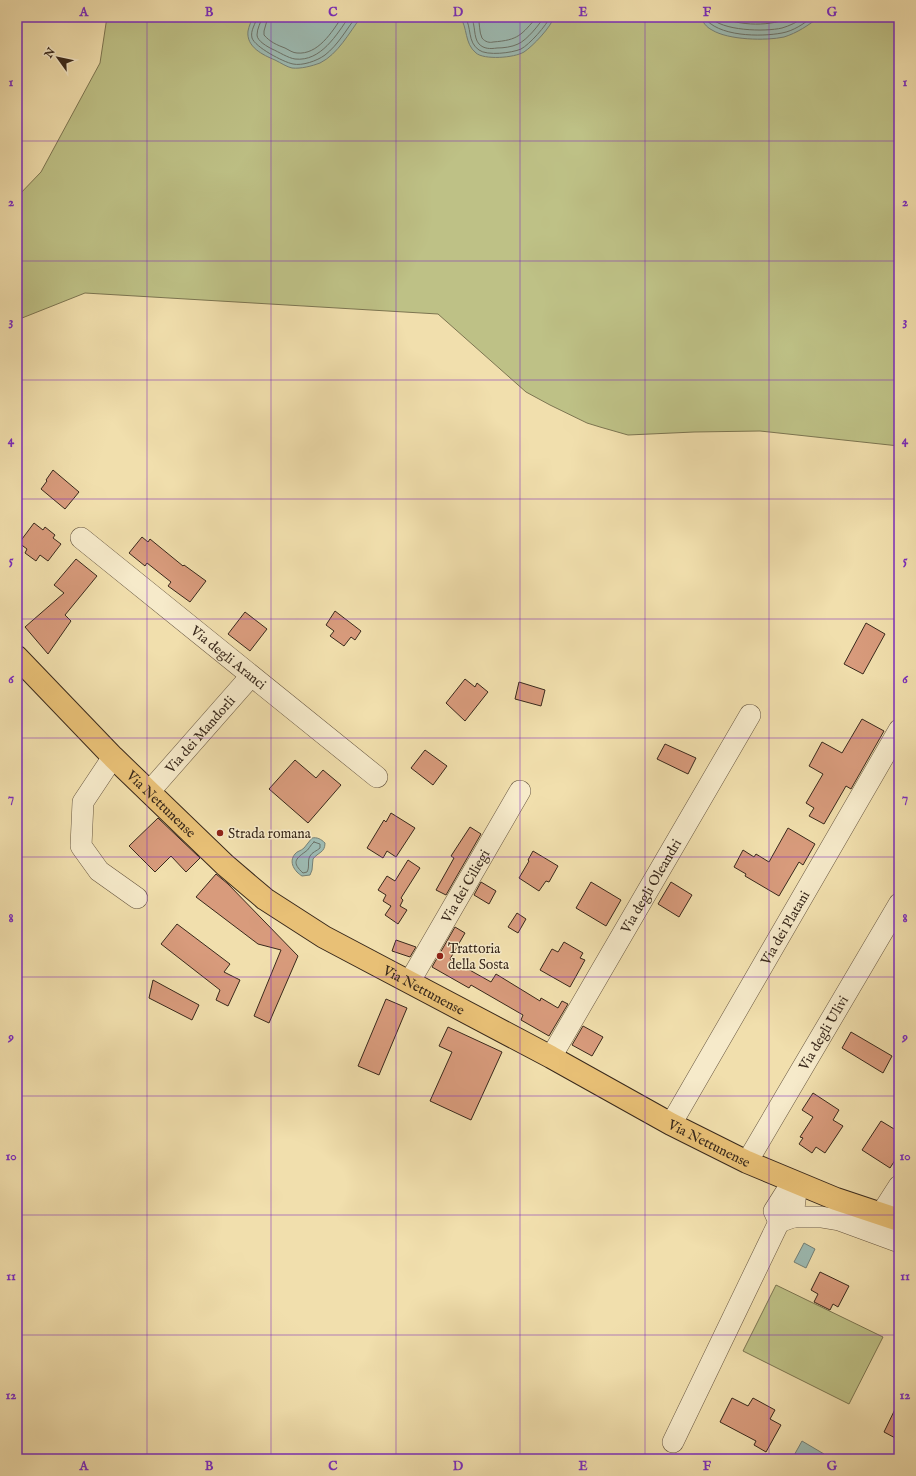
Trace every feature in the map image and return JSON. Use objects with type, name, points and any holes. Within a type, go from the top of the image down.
[{"type":"main road","name":"Via Nettunense","points":[[17,657],[113,757],[225,866],[265,898],[324,937],[410,981],[671,1124],[747,1162],[836,1199],[890,1217]]},
{"type":"street","name":"Via degli Aranci","points":[[81,538],[377,777]]},
{"type":"street","name":"Via dei Mandorli","points":[[149,792],[251,676]]},
{"type":"street","name":"Via degli Oleandri","points":[[551,1057],[750,715]]},
{"type":"street","name":"Via dei Platani","points":[[671,1124],[899,730]]},
{"type":"street","points":[[113,757],[83,802],[81,846],[99,871],[137,898]]},
{"type":"street","name":"Via dei Ciliegi","points":[[410,981],[520,791]]},
{"type":"street","name":"Via degli Ulivi","points":[[747,1162],[899,904]]},
{"type":"street","points":[[795,1182],[774,1211],[786,1220],[821,1217],[839,1220],[899,1242]]},
{"type":"street","points":[[890,1217],[899,1186]]},
{"type":"street","points":[[673,1442],[786,1220]]},
{"type":"green space","points":[[107,17],[899,17],[899,446],[760,431],[628,435],[600,427],[587,423],[526,392],[438,314],[85,293],[17,320],[17,197],[41,172],[100,63]]},
{"type":"green space","points":[[776,1285],[883,1337],[849,1404],[743,1351]]},
{"type":"water","points":[[254,17],[361,17],[338,49],[326,59],[320,63],[303,68],[292,68],[265,56],[252,46],[248,37],[248,31]]},
{"type":"water","points":[[460,17],[554,17],[541,36],[524,52],[513,56],[485,57],[476,53],[472,49]]},
{"type":"water","points":[[700,17],[819,17],[803,28],[784,37],[747,39],[727,36],[712,30]]},
{"type":"water","points":[[312,838],[322,840],[325,843],[325,846],[323,851],[313,859],[310,875],[302,876],[293,866],[292,860],[296,853],[304,848]]},
{"type":"water","points":[[804,1243],[815,1249],[806,1268],[794,1262]]},
{"type":"water","points":[[802,1441],[824,1454],[821,1459],[792,1459]]},
{"type":"building","points":[[53,470],[79,492],[65,509],[41,489]]},
{"type":"building","points":[[34,523],[43,530],[45,527],[55,535],[53,538],[61,544],[48,561],[40,555],[36,561],[25,553],[27,549],[19,543]]},
{"type":"building","points":[[142,537],[148,542],[150,539],[183,566],[184,565],[206,581],[190,602],[168,586],[171,582],[147,563],[145,566],[129,553]]},
{"type":"building","points":[[76,559],[97,576],[65,615],[71,621],[48,654],[25,627],[64,593],[54,585]]},
{"type":"building","points":[[335,611],[361,631],[355,640],[351,637],[344,646],[330,636],[334,631],[326,625]]},
{"type":"building","points":[[245,612],[267,629],[250,651],[228,634]]},
{"type":"building","points":[[866,623],[885,634],[863,674],[844,664]]},
{"type":"building","points":[[465,679],[475,687],[477,683],[488,692],[465,721],[446,703]]},
{"type":"building","points":[[519,682],[545,690],[541,706],[515,699]]},
{"type":"building","points":[[862,719],[884,731],[851,789],[846,786],[824,824],[809,816],[814,808],[806,803],[823,774],[809,766],[822,742],[842,753]]},
{"type":"building","points":[[665,744],[696,758],[688,774],[657,759]]},
{"type":"building","points":[[425,750],[447,766],[433,785],[411,768]]},
{"type":"building","points":[[295,760],[316,778],[323,770],[341,785],[308,823],[269,789]]},
{"type":"building","points":[[391,813],[415,828],[396,857],[387,851],[383,858],[367,848],[384,820],[386,822]]},
{"type":"building","points":[[158,818],[200,858],[186,872],[171,856],[155,872],[129,846]]},
{"type":"building","points":[[470,827],[481,834],[446,895],[436,890],[454,858],[451,856]]},
{"type":"building","points":[[788,828],[815,844],[803,865],[799,862],[779,896],[745,876],[746,874],[734,867],[743,850],[754,857],[756,854],[769,862]]},
{"type":"building","points":[[533,851],[558,866],[549,882],[546,881],[539,891],[519,878]]},
{"type":"building","points":[[408,860],[420,868],[401,898],[403,900],[400,906],[407,910],[398,924],[385,915],[391,906],[383,901],[386,895],[378,890],[387,876],[395,881]]},
{"type":"building","points":[[216,874],[228,884],[298,956],[269,1023],[254,1016],[281,950],[258,944],[196,897]]},
{"type":"building","points":[[481,882],[496,891],[489,904],[474,895]]},
{"type":"building","points":[[591,882],[621,900],[606,926],[576,908]]},
{"type":"building","points":[[671,882],[692,895],[679,917],[658,904]]},
{"type":"building","points":[[517,913],[526,919],[518,933],[508,927]]},
{"type":"building","points":[[177,924],[230,964],[224,972],[240,980],[228,1006],[216,1000],[220,990],[161,944]]},
{"type":"building","points":[[455,927],[465,933],[450,959],[491,982],[496,974],[540,1001],[541,998],[558,1008],[562,1001],[568,1004],[549,1036],[521,1020],[523,1015],[471,985],[469,988],[432,967]]},
{"type":"building","points":[[396,940],[416,947],[410,957],[392,951]]},
{"type":"building","points":[[564,942],[583,953],[580,958],[585,960],[570,987],[540,970],[552,949],[558,952]]},
{"type":"building","points":[[153,980],[199,1005],[192,1020],[149,998]]},
{"type":"building","points":[[386,999],[407,1008],[379,1075],[358,1066]]},
{"type":"building","points":[[583,1026],[603,1037],[592,1056],[572,1045]]},
{"type":"building","points":[[448,1027],[502,1052],[471,1120],[430,1101],[452,1052],[439,1046]]},
{"type":"building","points":[[851,1032],[892,1056],[883,1073],[842,1048]]},
{"type":"building","points":[[813,1093],[839,1110],[833,1120],[843,1126],[825,1153],[816,1147],[812,1153],[799,1144],[803,1138],[800,1137],[813,1117],[802,1110]]},
{"type":"building","points":[[881,1121],[899,1132],[899,1154],[890,1168],[862,1150]]},
{"type":"building","points":[[820,1272],[849,1286],[838,1307],[833,1304],[830,1310],[814,1302],[818,1294],[811,1290]]},
{"type":"building","points":[[732,1398],[748,1406],[753,1398],[775,1410],[770,1419],[781,1425],[766,1452],[754,1445],[756,1441],[720,1422]]},
{"type":"building","points":[[899,1401],[899,1440],[884,1432]]},
{"type":"place","name":"Strada romana","points":[[220,833]]},
{"type":"place","name":"Trattoria della Sosta","points":[[440,956]]}]
